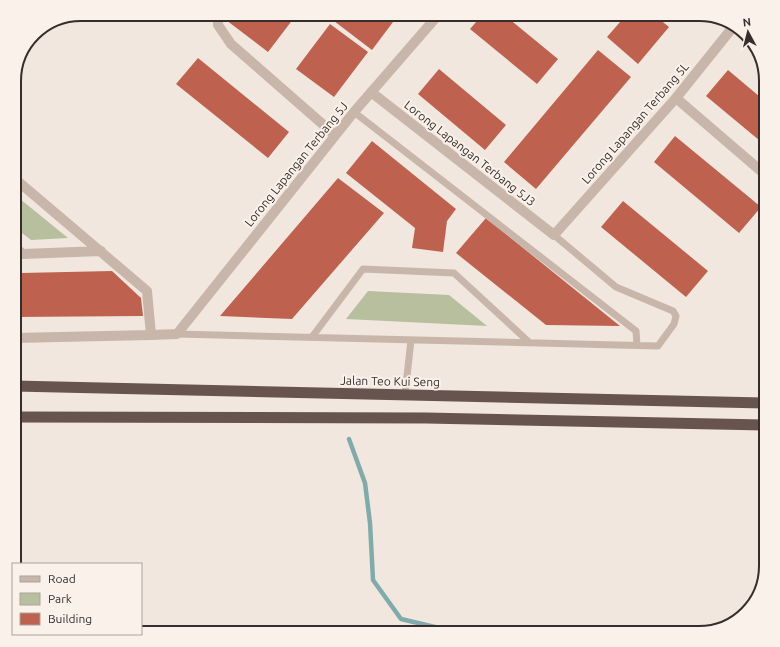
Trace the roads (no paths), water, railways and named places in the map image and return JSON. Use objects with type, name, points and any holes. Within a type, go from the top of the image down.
[{"type":"highway","name":"Jalan Teo Kui Seng","points":[[21,386],[759,403]]},
{"type":"highway","points":[[21,417],[426,418],[759,425]]},
{"type":"street","points":[[218,21],[218,25],[223,35],[231,44],[335,135]]},
{"type":"street","name":"Lorong Lapangan Terbang 5J","points":[[177,334],[335,135],[433,21]]},
{"type":"street","name":"Lorong Lapangan Terbang 5L","points":[[554,235],[676,98],[728,33]]},
{"type":"street","name":"Lorong Lapangan Terbang 5J3","points":[[371,92],[554,235]]},
{"type":"street","points":[[676,98],[759,169]]},
{"type":"street","points":[[21,184],[101,250],[147,291],[151,335]]},
{"type":"street","points":[[21,252],[23,254],[101,250]]},
{"type":"street","points":[[21,338],[177,334]]},
{"type":"lane","points":[[354,112],[636,331],[637,345]]},
{"type":"lane","points":[[177,334],[658,346],[674,324],[676,316],[673,311],[616,288],[554,235]]},
{"type":"lane","points":[[312,337],[363,269],[454,272],[530,343]]},
{"type":"lane","points":[[405,394],[411,340]]},
{"type":"waterway","points":[[349,439],[365,483],[370,523],[373,580],[401,619],[430,626]]}]
